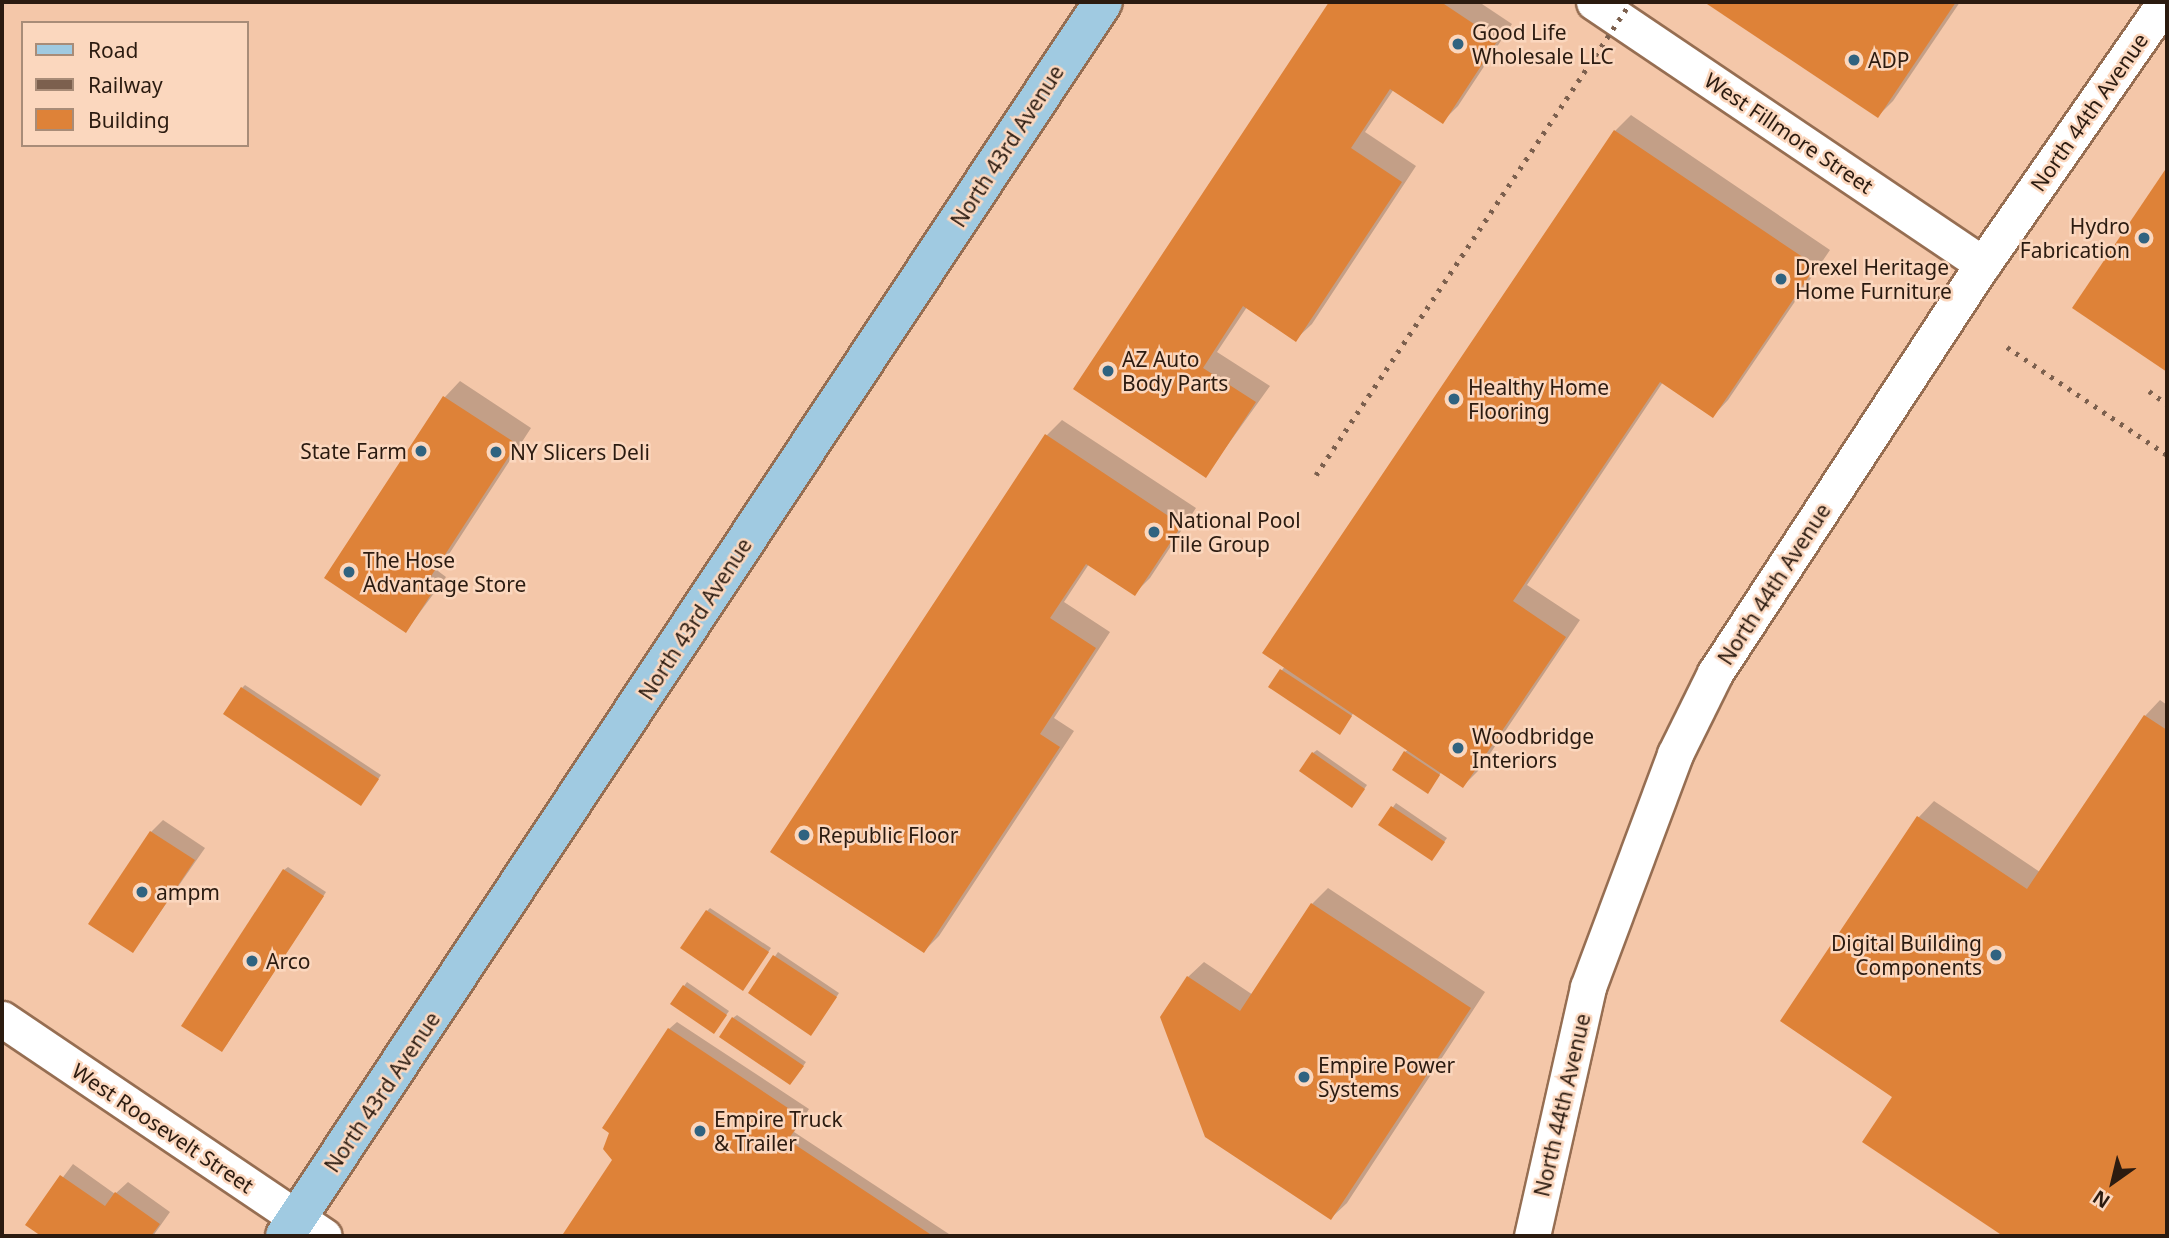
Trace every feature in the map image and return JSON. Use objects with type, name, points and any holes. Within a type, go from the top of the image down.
[{"type":"main road","name":"North 43rd Avenue","points":[[302,1230],[1103,2]]},
{"type":"street","name":"West Fillmore Street","points":[[1594,2],[1983,264]]},
{"type":"street","name":"North 44th Avenue","points":[[1532,1236],[1588,987],[1675,754],[1715,673],[1983,264],[2165,2]]},
{"type":"street","name":"West Roosevelt Street","points":[[2,1019],[302,1230]]},
{"type":"building","points":[[1329,2],[1441,2],[1498,40],[1443,124],[1390,89],[1351,148],[1402,182],[1296,342],[1243,306],[1203,368],[1256,402],[1206,478],[1073,389]]},
{"type":"building","name":"ADP","points":[[1704,2],[1956,2],[1878,118]]},
{"type":"building","points":[[1614,130],[1816,266],[1713,418],[1660,382],[1513,601],[1566,637],[1463,788],[1262,653]]},
{"type":"building","name":"Hydro Fabrication","points":[[2167,167],[2167,372],[2072,308]]},
{"type":"building","points":[[443,396],[517,444],[424,587],[432,593],[406,633],[324,578]]},
{"type":"building","points":[[1045,434],[1182,525],[1135,596],[1086,564],[1050,618],[1096,648],[1040,734],[1060,747],[924,953],[770,852]]},
{"type":"building","points":[[1280,669],[1352,716],[1340,735],[1268,687]]},
{"type":"building","points":[[241,687],[379,779],[361,806],[223,714]]},
{"type":"building","name":"Digital Building Components","points":[[2144,715],[2167,730],[2167,1236],[2003,1236],[1862,1142],[1892,1097],[1780,1021],[1917,816],[2027,889]]},
{"type":"building","points":[[1404,751],[1440,775],[1428,794],[1392,770]]},
{"type":"building","points":[[1312,752],[1365,789],[1352,808],[1299,771]]},
{"type":"building","points":[[1391,806],[1445,842],[1432,861],[1378,825]]},
{"type":"building","name":"ampm","points":[[150,831],[195,860],[133,953],[88,924]]},
{"type":"building","name":"Arco","points":[[283,869],[324,896],[222,1052],[181,1026]]},
{"type":"building","name":"Empire Power Systems","points":[[1311,903],[1471,1008],[1331,1220],[1205,1137],[1160,1017],[1187,976],[1240,1011]]},
{"type":"building","points":[[706,910],[769,952],[743,991],[680,948]]},
{"type":"building","points":[[773,955],[837,997],[811,1036],[748,993]]},
{"type":"building","points":[[683,985],[727,1015],[714,1034],[670,1004]]},
{"type":"building","points":[[732,1017],[804,1066],[790,1085],[719,1037]]},
{"type":"building","name":"Empire Truck & Trailer","points":[[668,1028],[803,1118],[788,1140],[933,1236],[563,1234],[612,1160],[603,1149],[609,1133],[602,1128]]},
{"type":"building","points":[[60,1175],[105,1206],[115,1192],[160,1224],[151,1236],[41,1236],[25,1225]]},
{"type":"railway","points":[[1316,475],[1631,2]]},
{"type":"railway","points":[[2007,347],[2167,455]]},
{"type":"railway","points":[[2149,391],[2167,404]]},
{"type":"place","name":"Good Life Wholesale LLC","points":[[1458,44]]},
{"type":"place","name":"ADP","points":[[1854,60]]},
{"type":"place","name":"Hydro Fabrication","points":[[2144,238]]},
{"type":"place","name":"Drexel Heritage Home Furniture","points":[[1781,279]]},
{"type":"place","name":"AZ Auto Body Parts","points":[[1108,371]]},
{"type":"place","name":"Healthy Home Flooring","points":[[1454,399]]},
{"type":"place","name":"State Farm","points":[[421,451]]},
{"type":"place","name":"NY Slicers Deli","points":[[496,452]]},
{"type":"place","name":"National Pool Tile Group","points":[[1154,532]]},
{"type":"place","name":"The Hose Advantage Store","points":[[349,572]]},
{"type":"place","name":"Woodbridge Interiors","points":[[1458,748]]},
{"type":"place","name":"Republic Floor","points":[[804,835]]},
{"type":"place","name":"ampm","points":[[142,892]]},
{"type":"place","name":"Digital Building Components","points":[[1996,955]]},
{"type":"place","name":"Arco","points":[[252,961]]},
{"type":"place","name":"Empire Power Systems","points":[[1304,1077]]},
{"type":"place","name":"Empire Truck & Trailer","points":[[700,1131]]}]
